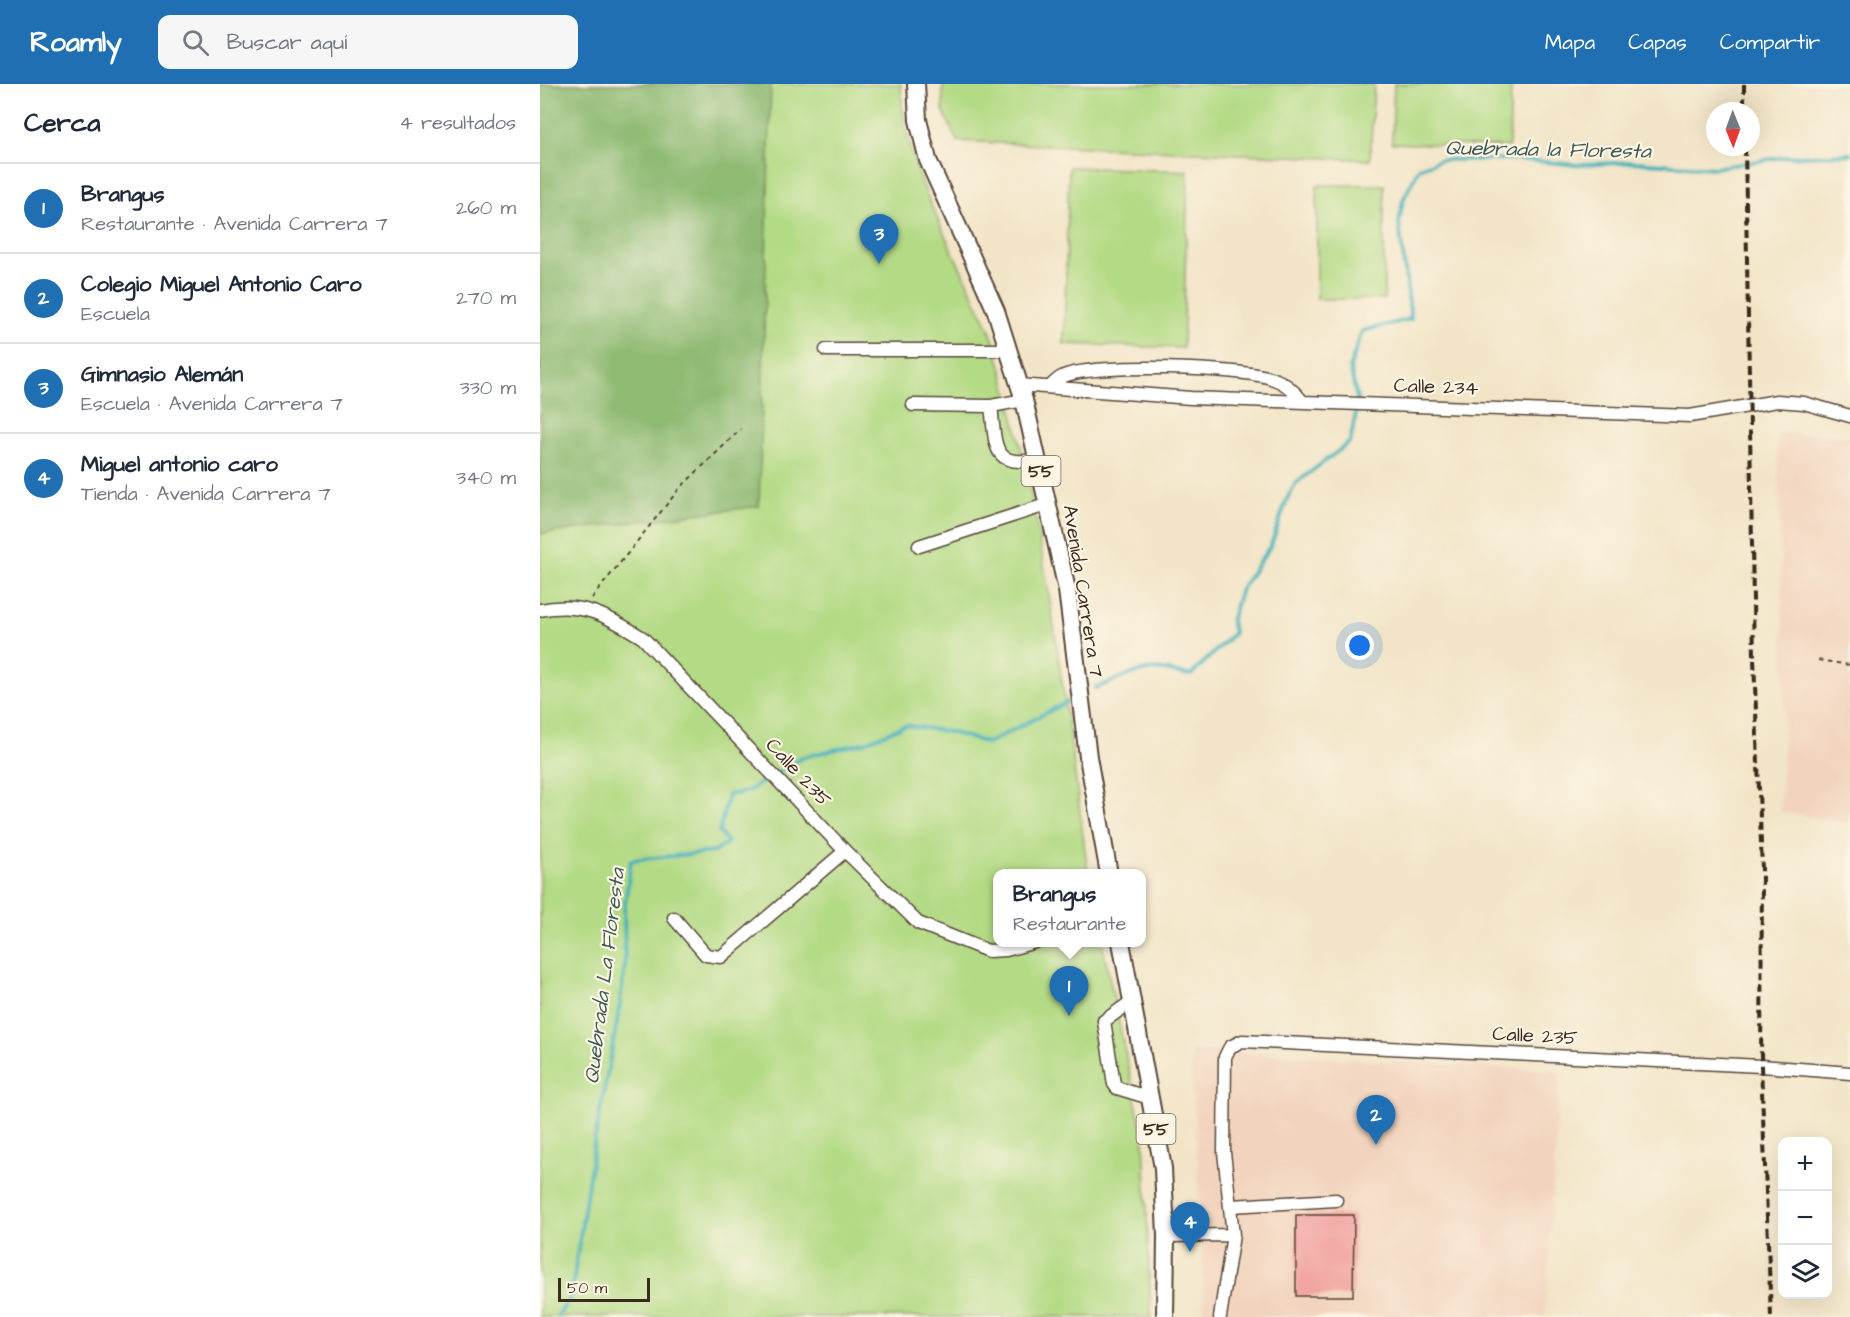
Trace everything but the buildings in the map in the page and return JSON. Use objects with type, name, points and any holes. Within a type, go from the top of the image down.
[{"type":"main road","name":"Avenida Carrera 7","points":[[916,84],[918,120],[928,160],[996,311],[1038,459],[1066,590],[1088,757],[1108,869]]},
{"type":"main road","name":"55","points":[[1122,947],[1163,1168],[1166,1236],[1165,1317]]},
{"type":"street","points":[[826,350],[1008,350]]},
{"type":"street","points":[[1050,387],[1062,376],[1094,369],[1218,370],[1253,372],[1277,380],[1291,388],[1302,401]]},
{"type":"street","name":"Calle 234","points":[[914,405],[991,406],[1021,393],[1050,387],[1191,398],[1690,416],[1777,401],[1804,403],[1850,416]]},
{"type":"street","points":[[991,406],[994,437],[1001,456],[1007,461],[1017,463],[1038,459]]},
{"type":"street","points":[[919,546],[1049,504]]},
{"type":"street","name":"Calle 235","points":[[540,610],[554,607],[584,607],[615,621],[643,638],[767,766],[845,851],[918,923],[988,951],[1017,947]]},
{"type":"street","points":[[674,918],[706,955],[722,957],[845,851]]},
{"type":"street","points":[[1131,1002],[1104,1021],[1114,1084],[1117,1088],[1150,1098]]},
{"type":"street","name":"Calle 235","points":[[1231,1206],[1224,1152],[1225,1057],[1230,1047],[1242,1041],[1761,1066],[1850,1073]]},
{"type":"street","points":[[1220,1317],[1233,1235],[1231,1206],[1336,1200]]},
{"type":"street","points":[[1166,1236],[1233,1235]]},
{"type":"path","points":[[584,607],[679,489],[741,429]]},
{"type":"path","points":[[1818,660],[1850,665]]},
{"type":"shaded area","points":[[1777,433],[1850,437],[1850,823],[1780,812],[1785,700]]},
{"type":"shaded area","points":[[1190,1050],[1560,1071],[1545,1317],[1204,1317],[1201,1220]]},
{"type":"green space","points":[[540,84],[901,84],[908,139],[916,165],[936,217],[989,329],[1011,407],[1051,606],[1087,869],[993,869],[993,947],[1103,947],[1144,1141],[1151,1317],[540,1317]]},
{"type":"green space","points":[[540,84],[771,84],[759,506],[540,534]]},
{"type":"green space","points":[[943,84],[1374,84],[1370,160],[957,141],[943,110]]},
{"type":"green space","points":[[1394,84],[1511,84],[1509,147],[1392,143]]},
{"type":"green space","points":[[1069,167],[1188,171],[1183,348],[1064,344]]},
{"type":"green space","points":[[1317,185],[1384,185],[1384,299],[1317,299]]},
{"type":"waterway","name":"Quebrada la Floresta","points":[[1095,688],[1146,670],[1155,669],[1191,675],[1234,633],[1231,621],[1241,589],[1271,545],[1287,499],[1296,483],[1350,442],[1358,403],[1350,367],[1362,331],[1411,319],[1399,223],[1403,200],[1419,168],[1440,160],[1515,159],[1577,165],[1634,162],[1714,168],[1784,157],[1850,154]]},
{"type":"waterway","name":"Quebrada La Floresta","points":[[557,1317],[571,1297],[594,1144],[618,1017],[625,965],[624,912],[631,860],[714,852],[728,842],[719,832],[728,795],[746,792],[803,757],[863,743],[906,725],[950,732],[988,743],[1067,702]]},
{"type":"railway","points":[[1744,84],[1744,102]]},
{"type":"railway","points":[[1745,156],[1754,658],[1762,870],[1761,1066],[1771,1317]]},
{"type":"place","name":"Gimnasio Alemán","points":[[879,264]]},
{"type":"place","name":"Brangus","points":[[1069,1016]]},
{"type":"place","name":"Colegio Miguel Antonio Caro","points":[[1376,1145]]},
{"type":"place","name":"Miguel antonio caro","points":[[1190,1252]]}]
